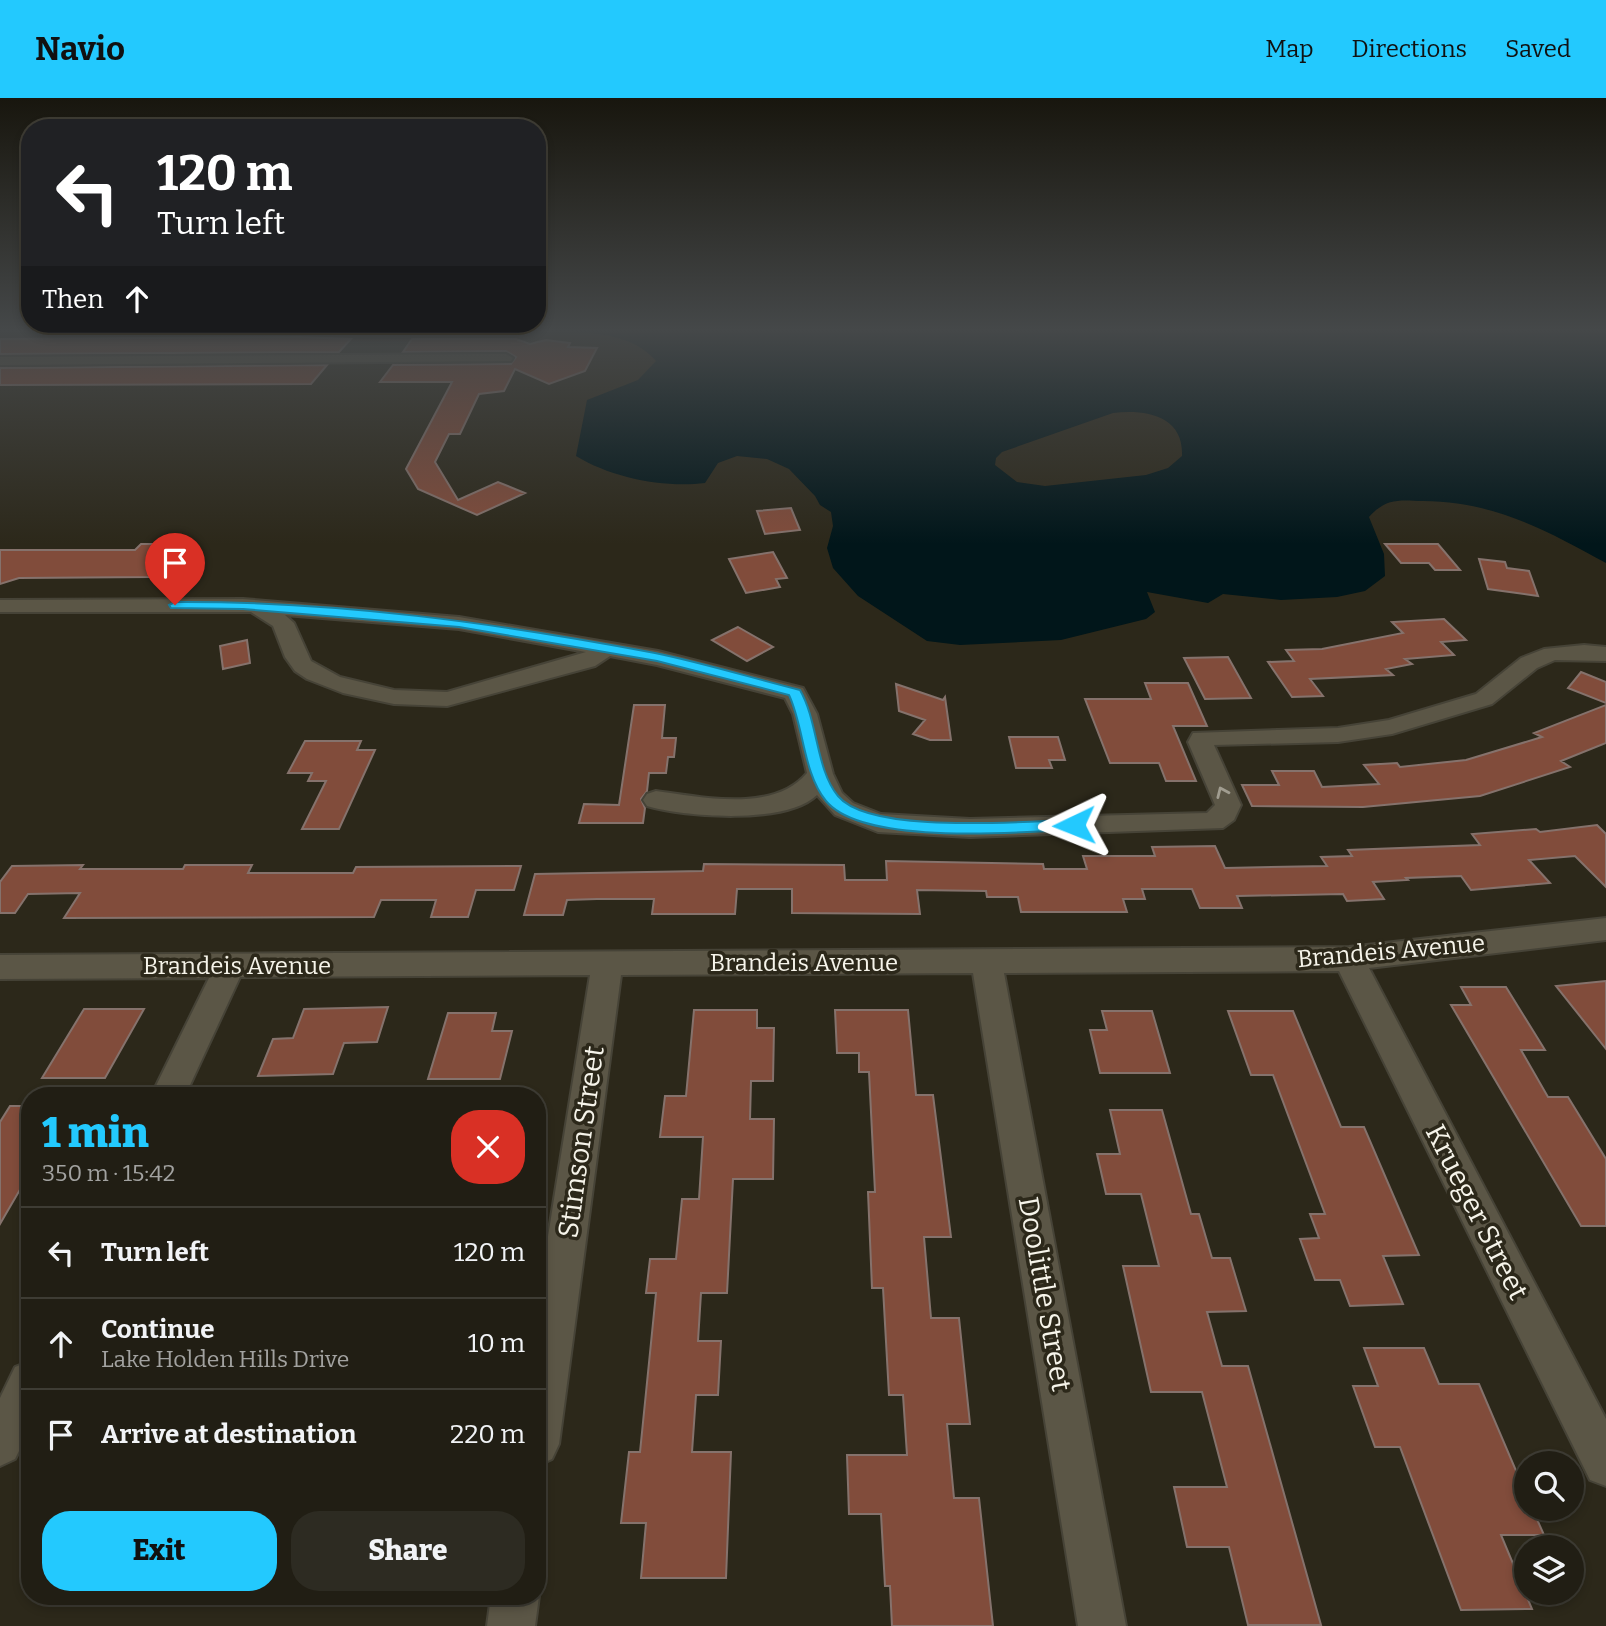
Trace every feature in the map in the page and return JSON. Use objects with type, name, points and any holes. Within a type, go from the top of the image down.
[{"type":"street","points":[[0,606],[256,606],[459,623],[658,658],[795,693],[805,714],[820,774],[831,797],[844,809],[878,823],[970,828],[1153,823],[1183,825],[1213,822],[1225,814],[1228,805],[1200,742],[1211,736],[1338,735],[1392,727],[1484,699],[1529,663],[1552,654],[1606,654]]},
{"type":"street","points":[[256,606],[283,623],[291,647],[303,666],[334,682],[394,697],[444,699],[587,660],[606,649]]},
{"type":"street","points":[[656,800],[701,806],[759,805],[801,795],[820,774]]},
{"type":"street","name":"Brandeis Avenue","points":[[0,967],[1349,960],[1606,929]]},
{"type":"street","name":"Krueger Street","points":[[1349,960],[1606,1464]]},
{"type":"street","name":"Doolittle Street","points":[[987,962],[1102,1626]]},
{"type":"street","name":"Stimson Street","points":[[546,1382],[607,964]]},
{"type":"street","points":[[172,1087],[230,966]]},
{"type":"street","points":[[0,1444],[21,1401]]},
{"type":"street","points":[[511,1626],[514,1605]]},
{"type":"shaded area","points":[[587,401],[1606,401],[1606,563],[1540,529],[1496,512],[1449,503],[1399,501],[1381,506],[1369,517],[1384,554],[1385,576],[1365,591],[1337,597],[1281,600],[1223,594],[1208,603],[1147,592],[1155,612],[1146,619],[1061,640],[960,645],[927,641],[858,596],[833,568],[827,548],[833,526],[831,512],[820,505],[789,469],[767,459],[737,456],[718,463],[705,483],[673,484],[622,476],[576,456]],"holes":[[[1138,412],[1161,418],[1177,432],[1182,456],[1168,468],[1146,475],[1045,486],[1017,482],[995,465],[996,458],[1002,452],[1113,413]]]},
{"type":"building","points":[[442,401],[476,401],[460,434],[449,434],[435,462],[458,500],[498,482],[525,493],[477,515],[418,489],[406,469]]},
{"type":"building","points":[[791,508],[800,530],[765,534],[757,511]]},
{"type":"building","points":[[141,544],[180,544],[151,577],[19,578],[0,584],[0,550],[135,550]]},
{"type":"building","points":[[1385,544],[1438,544],[1460,570],[1435,570],[1429,563],[1401,563]]},
{"type":"building","points":[[773,552],[787,578],[776,579],[780,587],[746,593],[729,559]]},
{"type":"building","points":[[1479,559],[1505,562],[1507,568],[1529,571],[1538,596],[1488,589]]},
{"type":"building","points":[[1444,619],[1466,640],[1441,642],[1454,655],[1405,659],[1412,664],[1386,669],[1393,675],[1310,679],[1323,696],[1292,697],[1268,662],[1294,661],[1286,650],[1322,649],[1403,633],[1392,622]]},
{"type":"building","points":[[738,627],[773,647],[747,661],[712,640]]},
{"type":"building","points":[[247,640],[250,663],[223,669],[220,646]]},
{"type":"building","points":[[1228,657],[1251,698],[1205,699],[1184,658]]},
{"type":"building","points":[[1581,672],[1606,682],[1606,703],[1568,688]]},
{"type":"building","points":[[1145,683],[1188,683],[1207,726],[1173,726],[1196,781],[1166,781],[1159,763],[1110,763],[1085,699],[1151,699]]},
{"type":"building","points":[[896,684],[943,700],[945,697],[951,740],[930,740],[913,734],[925,720],[899,711]]},
{"type":"building","points":[[634,705],[665,705],[662,738],[676,738],[674,757],[668,757],[666,773],[649,773],[647,791],[641,799],[645,808],[643,823],[579,823],[584,804],[619,805]]},
{"type":"building","points":[[1606,705],[1606,743],[1561,761],[1570,767],[1480,796],[1363,807],[1252,806],[1242,785],[1279,785],[1272,771],[1314,771],[1322,787],[1379,784],[1364,765],[1397,763],[1400,767],[1466,760],[1542,737],[1534,733]]},
{"type":"building","points":[[1009,737],[1058,737],[1065,760],[1049,760],[1052,768],[1016,768]]},
{"type":"building","points":[[305,741],[361,741],[357,750],[375,750],[339,829],[302,829],[326,781],[308,781],[312,773],[288,773]]},
{"type":"building","points":[[1597,825],[1606,834],[1606,887],[1575,856],[1529,860],[1550,883],[1471,890],[1461,876],[1406,878],[1408,880],[1373,882],[1384,899],[1347,901],[1343,894],[1237,896],[1242,908],[1200,908],[1192,889],[1142,889],[1145,899],[1123,899],[1127,912],[1021,912],[1018,897],[987,897],[986,891],[917,890],[920,914],[792,913],[792,889],[737,889],[735,914],[652,914],[654,899],[597,899],[567,900],[563,915],[524,915],[535,874],[703,871],[704,864],[844,865],[845,880],[887,880],[886,861],[1043,864],[1044,869],[1087,869],[1083,856],[1155,856],[1152,847],[1215,846],[1225,868],[1327,866],[1321,857],[1352,856],[1348,850],[1480,845],[1472,834],[1536,829],[1540,832]]},
{"type":"building","points":[[83,865],[80,869],[183,869],[185,865],[252,865],[248,873],[353,873],[356,867],[521,866],[514,890],[476,890],[468,917],[431,917],[436,900],[381,900],[374,917],[64,918],[80,893],[28,894],[15,913],[0,913],[0,882],[12,866]]},
{"type":"building","points":[[1606,981],[1606,1049],[1556,986]]},
{"type":"building","points":[[1461,987],[1506,987],[1545,1050],[1521,1050],[1548,1097],[1568,1097],[1606,1159],[1606,1226],[1581,1226],[1451,1005],[1471,1005]]},
{"type":"building","points":[[388,1007],[377,1042],[344,1043],[333,1074],[258,1076],[273,1039],[293,1038],[304,1009]]},
{"type":"building","points":[[84,1009],[144,1009],[105,1078],[42,1078]]},
{"type":"building","points":[[694,1010],[757,1010],[757,1028],[774,1028],[773,1081],[751,1081],[750,1119],[774,1119],[773,1179],[733,1179],[727,1293],[701,1293],[698,1341],[721,1341],[718,1395],[696,1395],[692,1452],[731,1452],[726,1578],[641,1578],[646,1523],[621,1523],[629,1452],[640,1452],[656,1293],[646,1293],[650,1259],[676,1259],[682,1199],[699,1199],[703,1137],[660,1137],[665,1096],[686,1096]]},
{"type":"building","points":[[835,1010],[908,1010],[916,1095],[933,1095],[951,1237],[924,1237],[931,1318],[959,1318],[970,1424],[947,1424],[954,1498],[979,1498],[993,1626],[892,1626],[890,1586],[885,1586],[881,1514],[849,1514],[847,1455],[907,1455],[903,1395],[889,1395],[883,1288],[872,1288],[868,1192],[875,1192],[869,1072],[859,1072],[859,1053],[837,1053]]},
{"type":"building","points":[[1102,1011],[1152,1011],[1170,1073],[1100,1073],[1090,1030],[1107,1030]]},
{"type":"building","points":[[1228,1011],[1293,1011],[1341,1127],[1364,1127],[1419,1255],[1383,1256],[1403,1304],[1350,1306],[1340,1280],[1315,1280],[1300,1239],[1319,1238],[1310,1214],[1325,1214],[1273,1075],[1251,1075]]},
{"type":"building","points":[[448,1013],[496,1013],[492,1031],[512,1031],[500,1079],[428,1079]]},
{"type":"building","points":[[10,1106],[21,1106],[21,1188],[0,1224],[0,1122]]},
{"type":"building","points":[[1110,1110],[1162,1110],[1191,1214],[1199,1214],[1212,1258],[1230,1258],[1246,1311],[1207,1312],[1222,1366],[1248,1366],[1321,1625],[1248,1625],[1229,1547],[1187,1547],[1174,1487],[1227,1487],[1202,1392],[1151,1392],[1123,1266],[1159,1266],[1141,1194],[1106,1194],[1097,1154],[1120,1154]]},
{"type":"building","points":[[1364,1348],[1424,1348],[1439,1384],[1479,1384],[1514,1466],[1514,1521],[1538,1521],[1544,1535],[1501,1535],[1514,1566],[1514,1605],[1530,1605],[1532,1609],[1461,1610],[1400,1447],[1375,1447],[1353,1386],[1378,1386]]},
{"type":"route","points":[[175,605],[243,605],[459,623],[658,658],[795,693],[805,714],[820,774],[831,797],[844,809],[878,823],[970,828],[1074,825]]}]
